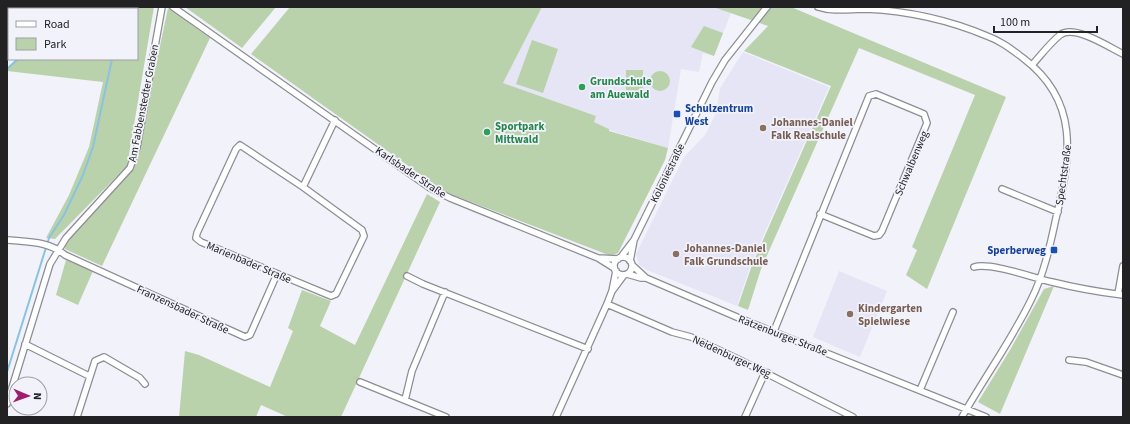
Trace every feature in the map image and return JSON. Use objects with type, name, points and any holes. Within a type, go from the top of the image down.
[{"type":"street","name":"Am Fabbenstedter Graben","points":[[7,404],[50,264],[66,238],[130,168],[137,147],[162,7]]},
{"type":"street","name":"Karlsbader Straße","points":[[173,7],[444,196],[598,258],[615,270]]},
{"type":"street","name":"Koloniestraße","points":[[619,258],[634,240],[681,143],[723,62],[767,7]]},
{"type":"street","name":"Spechtstraße","points":[[818,7],[830,10],[867,9],[935,19],[1002,42],[1032,65],[1049,82],[1060,100],[1065,121],[1068,145],[1058,212],[1047,258],[1031,300],[1005,348],[962,417]]},
{"type":"street","points":[[1032,65],[1061,34],[1071,31],[1082,34],[1123,54]]},
{"type":"street","name":"Schwalbenweg","points":[[774,331],[784,304],[789,297],[820,214],[869,96],[876,94],[924,114],[927,123],[879,235],[874,236],[820,214]]},
{"type":"street","points":[[303,187],[335,120]]},
{"type":"street","name":"Marienbader Straße","points":[[240,145],[303,187],[362,230],[364,236],[336,294],[331,296],[201,242],[196,238],[196,233],[236,149],[240,145]]},
{"type":"street","name":"Spechtstraße","points":[[1002,189],[1058,212]]},
{"type":"street","name":"Franzensbader Straße","points":[[7,240],[46,244],[58,249],[65,255],[245,337],[250,335],[277,274]]},
{"type":"street","name":"Koloniestraße","points":[[631,263],[634,240]]},
{"type":"street","name":"Karlsbader Straße","points":[[598,258],[619,258]]},
{"type":"street","points":[[556,417],[588,349],[612,291],[615,262],[619,258],[631,263],[631,269],[625,274],[612,291]]},
{"type":"street","name":"Ratzenburger Straße","points":[[631,263],[646,278]]},
{"type":"street","points":[[974,267],[993,267],[1040,279],[1120,295],[1123,266]]},
{"type":"street","points":[[615,270],[625,274]]},
{"type":"street","name":"Ratzenburger Straße","points":[[625,274],[646,278],[986,417]]},
{"type":"street","points":[[407,276],[588,349]]},
{"type":"street","points":[[405,400],[412,371],[445,292]]},
{"type":"street","name":"Neidenburger Weg","points":[[607,304],[672,332],[690,337],[768,373],[854,417]]},
{"type":"street","points":[[920,390],[953,312]]},
{"type":"street","points":[[25,344],[89,376]]},
{"type":"street","points":[[77,417],[95,361],[104,357],[140,378],[145,384]]},
{"type":"street","points":[[1068,360],[1086,362],[1123,376]]},
{"type":"street","points":[[745,417],[763,377],[768,373]]},
{"type":"street","points":[[360,382],[446,417]]},
{"type":"shaded area","points":[[542,7],[713,7],[731,13],[714,56],[703,53],[699,72],[681,69],[668,148],[609,130],[594,122],[596,116],[503,83]]},
{"type":"shaded area","points":[[743,52],[829,87],[751,264],[737,306],[647,270],[639,265],[636,254],[684,157],[705,135],[716,113],[720,88]]},
{"type":"shaded area","name":"Kindergarten Spielwiese","points":[[839,271],[887,291],[860,357],[813,337]]},
{"type":"green space","points":[[154,7],[127,166],[55,239],[46,238],[69,195],[89,147],[103,82],[7,71],[7,68],[15,60],[138,60],[138,8],[70,8]]},
{"type":"green space","points":[[185,7],[276,7],[242,48]]},
{"type":"green space","name":"Sportpark Mittwald","points":[[290,7],[542,7],[503,83],[596,116],[594,122],[609,129],[609,131],[668,148],[665,160],[618,253],[611,256],[445,192],[251,54]]},
{"type":"green space","points":[[713,7],[791,7],[1006,97],[927,289],[906,275],[917,250],[912,247],[975,95],[859,48],[761,269],[748,310],[738,306],[752,265],[831,86],[744,51],[768,26]]},
{"type":"green space","points":[[168,8],[210,38],[102,266],[65,249],[65,243],[134,169]]},
{"type":"green space","points":[[704,26],[723,33],[714,56],[691,47]]},
{"type":"green space","points":[[532,40],[558,49],[543,93],[516,84]]},
{"type":"green space","points":[[626,70],[643,70],[643,96],[626,97]]},
{"type":"green space","points":[[660,71],[667,74],[670,81],[667,88],[660,91],[653,88],[650,81],[653,74]]},
{"type":"green space","points":[[427,194],[440,202],[341,417],[288,417],[261,405],[256,417],[179,417],[185,351],[199,355],[270,387],[293,331],[288,328],[302,290],[331,301],[320,326],[355,345]]},
{"type":"green space","points":[[66,260],[93,271],[78,305],[56,295]]},
{"type":"green space","points":[[1054,286],[1000,414],[978,402],[1010,350],[1044,289]]},
{"type":"waterway","points":[[7,69],[17,60]]},
{"type":"waterway","points":[[7,372],[49,238],[64,215],[83,175],[93,147],[112,60]]},
{"type":"place","name":"Grundschule am Auewald","points":[[582,87]]},
{"type":"place","name":"Schulzentrum West","points":[[677,114]]},
{"type":"place","name":"Johannes-Daniel Falk Realschule","points":[[763,128]]},
{"type":"place","name":"Sportpark Mittwald","points":[[487,132]]},
{"type":"place","name":"Sperberweg","points":[[1054,250]]},
{"type":"place","name":"Johannes-Daniel Falk Grundschule","points":[[676,254]]},
{"type":"place","name":"Kindergarten Spielwiese","points":[[850,314]]}]
